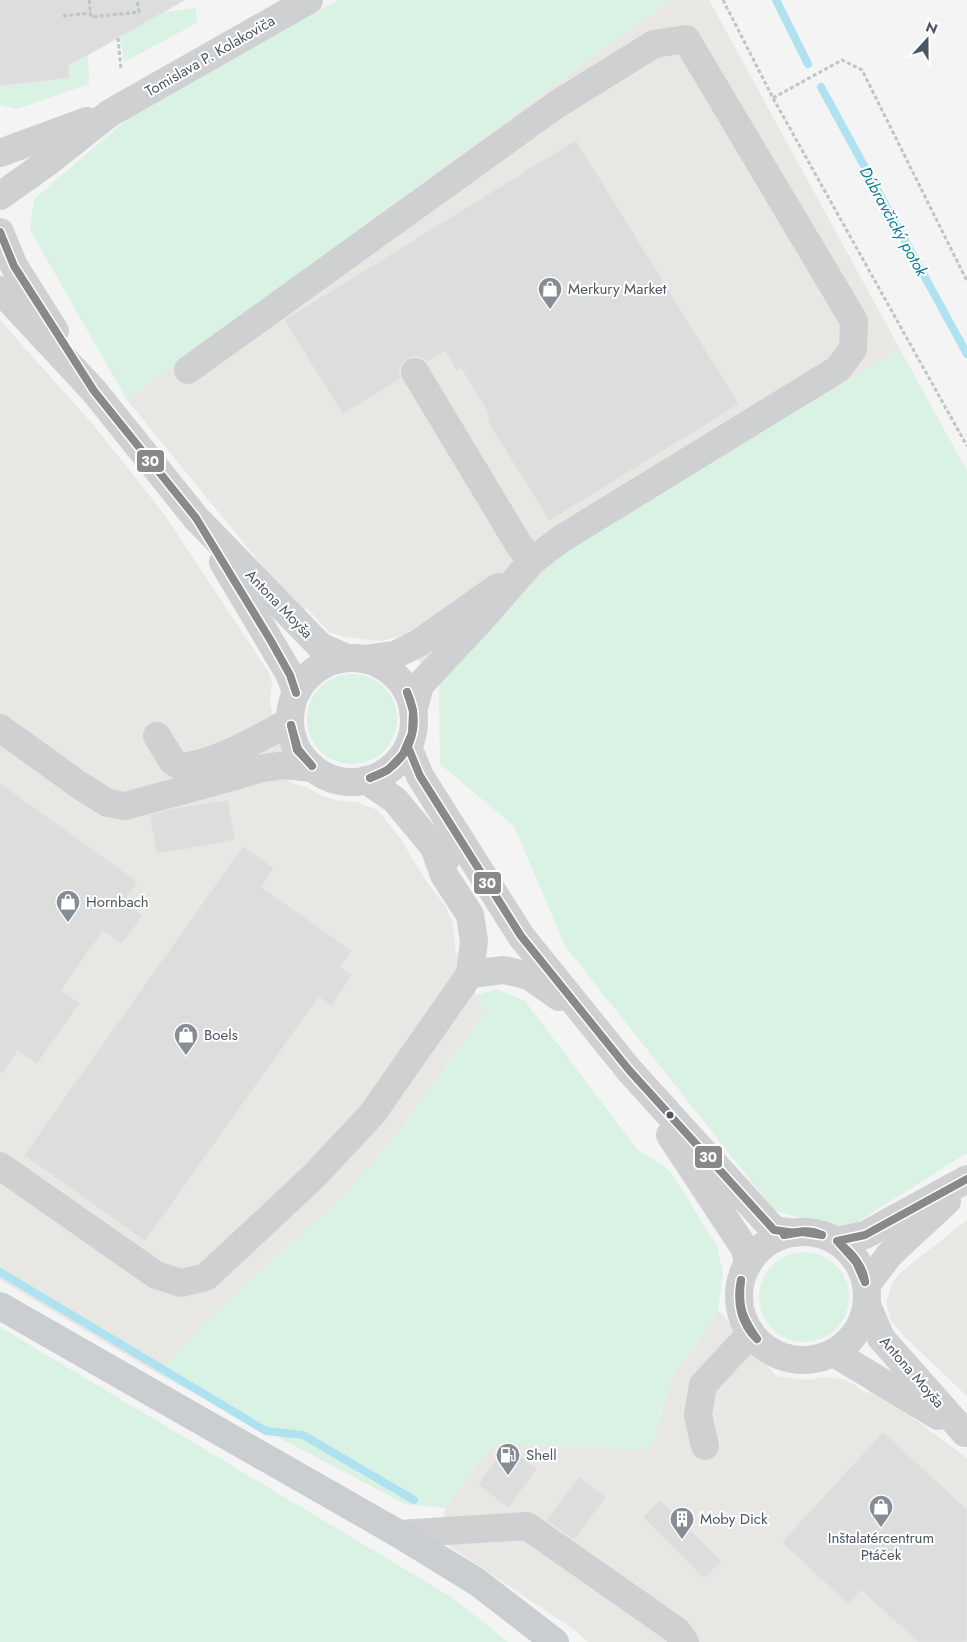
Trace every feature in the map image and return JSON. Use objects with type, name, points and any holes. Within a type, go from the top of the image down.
[{"type":"main road","points":[[0,1306],[399,1534],[477,1582],[555,1642]]},
{"type":"street","name":"Tomislava P. Kolakoviča","points":[[0,196],[48,162],[110,113],[309,0]]},
{"type":"street","points":[[188,370],[556,105],[654,44],[686,39],[854,321],[853,349],[838,369],[561,539],[527,566],[419,643],[395,655],[336,660],[316,668],[301,684],[290,709],[289,722],[295,745],[312,768],[329,778],[357,782],[383,774],[398,762],[408,747],[413,729],[413,710],[410,698],[397,678],[377,663],[356,659]]},
{"type":"street","name":"Tomislava P. Kolakoviča","points":[[0,153],[110,113]]},
{"type":"street","name":"Antona Moyša","points":[[0,232],[14,266],[94,391]]},
{"type":"street","name":"Antona Moyša","points":[[0,290],[94,391],[196,518],[321,647],[356,659]]},
{"type":"street","points":[[415,372],[519,545],[527,566]]},
{"type":"street","name":"Antona Moyša","points":[[196,518],[271,641],[290,675],[296,693]]},
{"type":"street","points":[[413,710],[420,685],[479,622],[527,566]]},
{"type":"street","points":[[157,736],[173,762],[183,768],[248,744],[289,722]]},
{"type":"street","points":[[0,728],[79,785],[108,803],[125,806],[219,781],[258,768],[284,765],[312,768]]},
{"type":"street","points":[[408,747],[420,776],[510,920],[629,1070],[774,1230],[817,1234],[837,1242],[848,1250],[863,1272],[867,1295]]},
{"type":"street","points":[[366,780],[396,800],[434,847],[510,920]]},
{"type":"street","points":[[0,1166],[156,1275],[181,1283],[206,1276],[314,1176],[372,1114],[470,974],[474,941],[470,915],[444,875],[434,847]]},
{"type":"street","points":[[470,974],[504,970],[529,976],[586,1016]]},
{"type":"street","points":[[629,1070],[745,1249],[748,1264]]},
{"type":"street","points":[[837,1242],[864,1235],[967,1178]]},
{"type":"street","points":[[796,1233],[781,1236],[768,1242],[756,1252],[748,1264],[740,1284],[739,1299],[742,1315],[751,1333],[770,1351],[794,1360],[815,1360],[834,1353],[848,1343],[859,1330],[867,1295],[890,1254],[967,1183]]},
{"type":"street","name":"Antona Moyša","points":[[867,1295],[881,1338],[966,1434]]},
{"type":"street","points":[[704,1446],[698,1414],[703,1385],[751,1333]]},
{"type":"street","name":"Antona Moyša","points":[[834,1353],[966,1434]]},
{"type":"street","points":[[399,1534],[527,1526],[677,1631],[685,1642]]},
{"type":"path","points":[[89,0],[91,16],[139,12],[137,0]]},
{"type":"path","points":[[723,0],[773,98],[967,446]]},
{"type":"path","points":[[63,16],[91,13]]},
{"type":"path","points":[[118,38],[121,69]]},
{"type":"path","points":[[773,98],[842,60],[862,70],[967,281]]},
{"type":"shaded area","points":[[670,0],[709,0],[900,349],[568,548],[439,683],[397,637],[381,641],[344,637],[329,632],[307,608],[300,612],[127,400]]},
{"type":"shaded area","points":[[0,320],[96,428],[164,514],[267,670],[272,680],[270,704],[290,782],[306,787],[322,796],[339,801],[357,802],[377,810],[400,838],[426,881],[445,905],[453,923],[455,949],[484,1013],[394,1139],[337,1201],[207,1320],[158,1374],[0,1280]]},
{"type":"shaded area","points":[[967,1220],[967,1396],[904,1336],[891,1321],[886,1302],[892,1284],[900,1273]]},
{"type":"shaded area","points":[[718,1310],[776,1376],[808,1380],[825,1377],[843,1379],[867,1394],[872,1388],[967,1458],[967,1642],[588,1642],[576,1631],[440,1540],[445,1508],[493,1444],[651,1450],[673,1373],[700,1340]]},
{"type":"green space","points":[[338,0],[670,0],[127,400],[30,230],[34,199],[137,111]]},
{"type":"green space","points":[[196,8],[197,23],[124,62],[120,37],[88,55],[89,84],[17,109],[0,105],[0,86],[70,78],[68,66],[87,55],[84,26]]},
{"type":"green space","points":[[900,349],[967,471],[967,1153],[843,1231],[774,1210],[565,946],[514,826],[440,764],[439,683],[568,548]]},
{"type":"green space","points":[[352,674],[369,678],[384,687],[393,702],[397,719],[393,736],[384,751],[369,760],[352,764],[335,760],[320,751],[311,736],[307,719],[311,702],[320,687],[335,678]]},
{"type":"green space","points":[[497,989],[525,1001],[637,1149],[664,1166],[672,1174],[717,1246],[723,1272],[718,1310],[700,1340],[673,1373],[651,1450],[493,1444],[445,1508],[405,1504],[158,1374],[207,1320],[337,1201],[394,1139],[484,1013],[476,995]]},
{"type":"green space","points":[[804,1252],[821,1256],[836,1265],[845,1280],[849,1297],[845,1314],[836,1329],[821,1338],[804,1342],[787,1338],[772,1329],[763,1314],[759,1297],[763,1280],[772,1265],[787,1256]]},
{"type":"green space","points":[[0,1327],[453,1598],[508,1642],[0,1642]]},
{"type":"building","points":[[0,0],[185,0],[68,66],[70,78],[0,86]]},
{"type":"building","name":"Merkury Market","points":[[576,140],[739,404],[549,521],[490,425],[487,411],[461,368],[457,371],[445,351],[427,362],[415,356],[407,359],[401,365],[399,372],[401,378],[343,414],[284,320]]},
{"type":"building","name":"Hornbach","points":[[0,783],[138,882],[124,902],[143,915],[122,944],[103,931],[61,990],[80,1003],[37,1064],[18,1051],[0,1076]]},
{"type":"building","points":[[228,800],[235,840],[156,854],[150,815],[176,808]]},
{"type":"building","name":"Boels","points":[[243,846],[274,868],[261,887],[352,951],[340,967],[352,975],[331,1006],[319,997],[145,1241],[24,1155]]},
{"type":"building","name":"Inštalatércentrum Ptáček","points":[[883,1432],[967,1509],[967,1642],[918,1642],[861,1590],[848,1604],[782,1542]]},
{"type":"building","name":"Shell","points":[[507,1446],[537,1469],[508,1508],[478,1484]]},
{"type":"building","points":[[579,1477],[606,1497],[574,1540],[546,1520]]},
{"type":"building","name":"Moby Dick","points":[[660,1500],[722,1561],[704,1579],[643,1517]]},
{"type":"waterway","name":"Dúbravčický potok","points":[[776,0],[808,64]]},
{"type":"waterway","name":"Dúbravčický potok","points":[[821,87],[967,354]]},
{"type":"waterway","points":[[0,1272],[266,1431],[303,1435],[414,1500]]},
{"type":"transit line","name":"30","points":[[0,232],[14,266],[94,391],[196,518],[271,641],[290,675],[296,693]]},
{"type":"transit line","name":"30","points":[[370,778],[388,770],[403,754],[412,733],[413,711],[407,692]]},
{"type":"transit line","name":"30","points":[[370,778],[394,765],[409,744],[413,732],[414,719],[407,692]]},
{"type":"transit line","name":"30","points":[[291,725],[298,749],[312,766]]},
{"type":"transit line","name":"30","points":[[291,725],[297,750],[312,766]]},
{"type":"transit line","name":"30","points":[[408,747],[420,776],[521,936],[629,1070],[774,1230],[796,1233]]},
{"type":"transit line","name":"30","points":[[837,1241],[865,1235],[967,1179]]},
{"type":"transit line","name":"30","points":[[784,1235],[803,1231],[822,1235]]},
{"type":"transit line","name":"30","points":[[784,1235],[802,1232],[822,1235]]},
{"type":"transit line","name":"30","points":[[840,1244],[857,1261],[865,1282]]},
{"type":"transit line","name":"30","points":[[840,1244],[856,1262],[865,1282]]},
{"type":"transit line","name":"30","points":[[741,1280],[740,1298],[742,1311],[757,1339]]},
{"type":"transit line","name":"30","points":[[741,1280],[739,1296],[741,1312],[747,1327],[757,1339]]},
{"type":"place","name":"Merkury Market","points":[[550,310]]},
{"type":"place","name":"Hornbach","points":[[68,923]]},
{"type":"place","name":"Boels","points":[[186,1056]]},
{"type":"place","name":"Shell","points":[[508,1476]]},
{"type":"place","name":"Inštalatércentrum Ptáček","points":[[881,1528]]},
{"type":"place","name":"Moby Dick","points":[[682,1540]]}]
